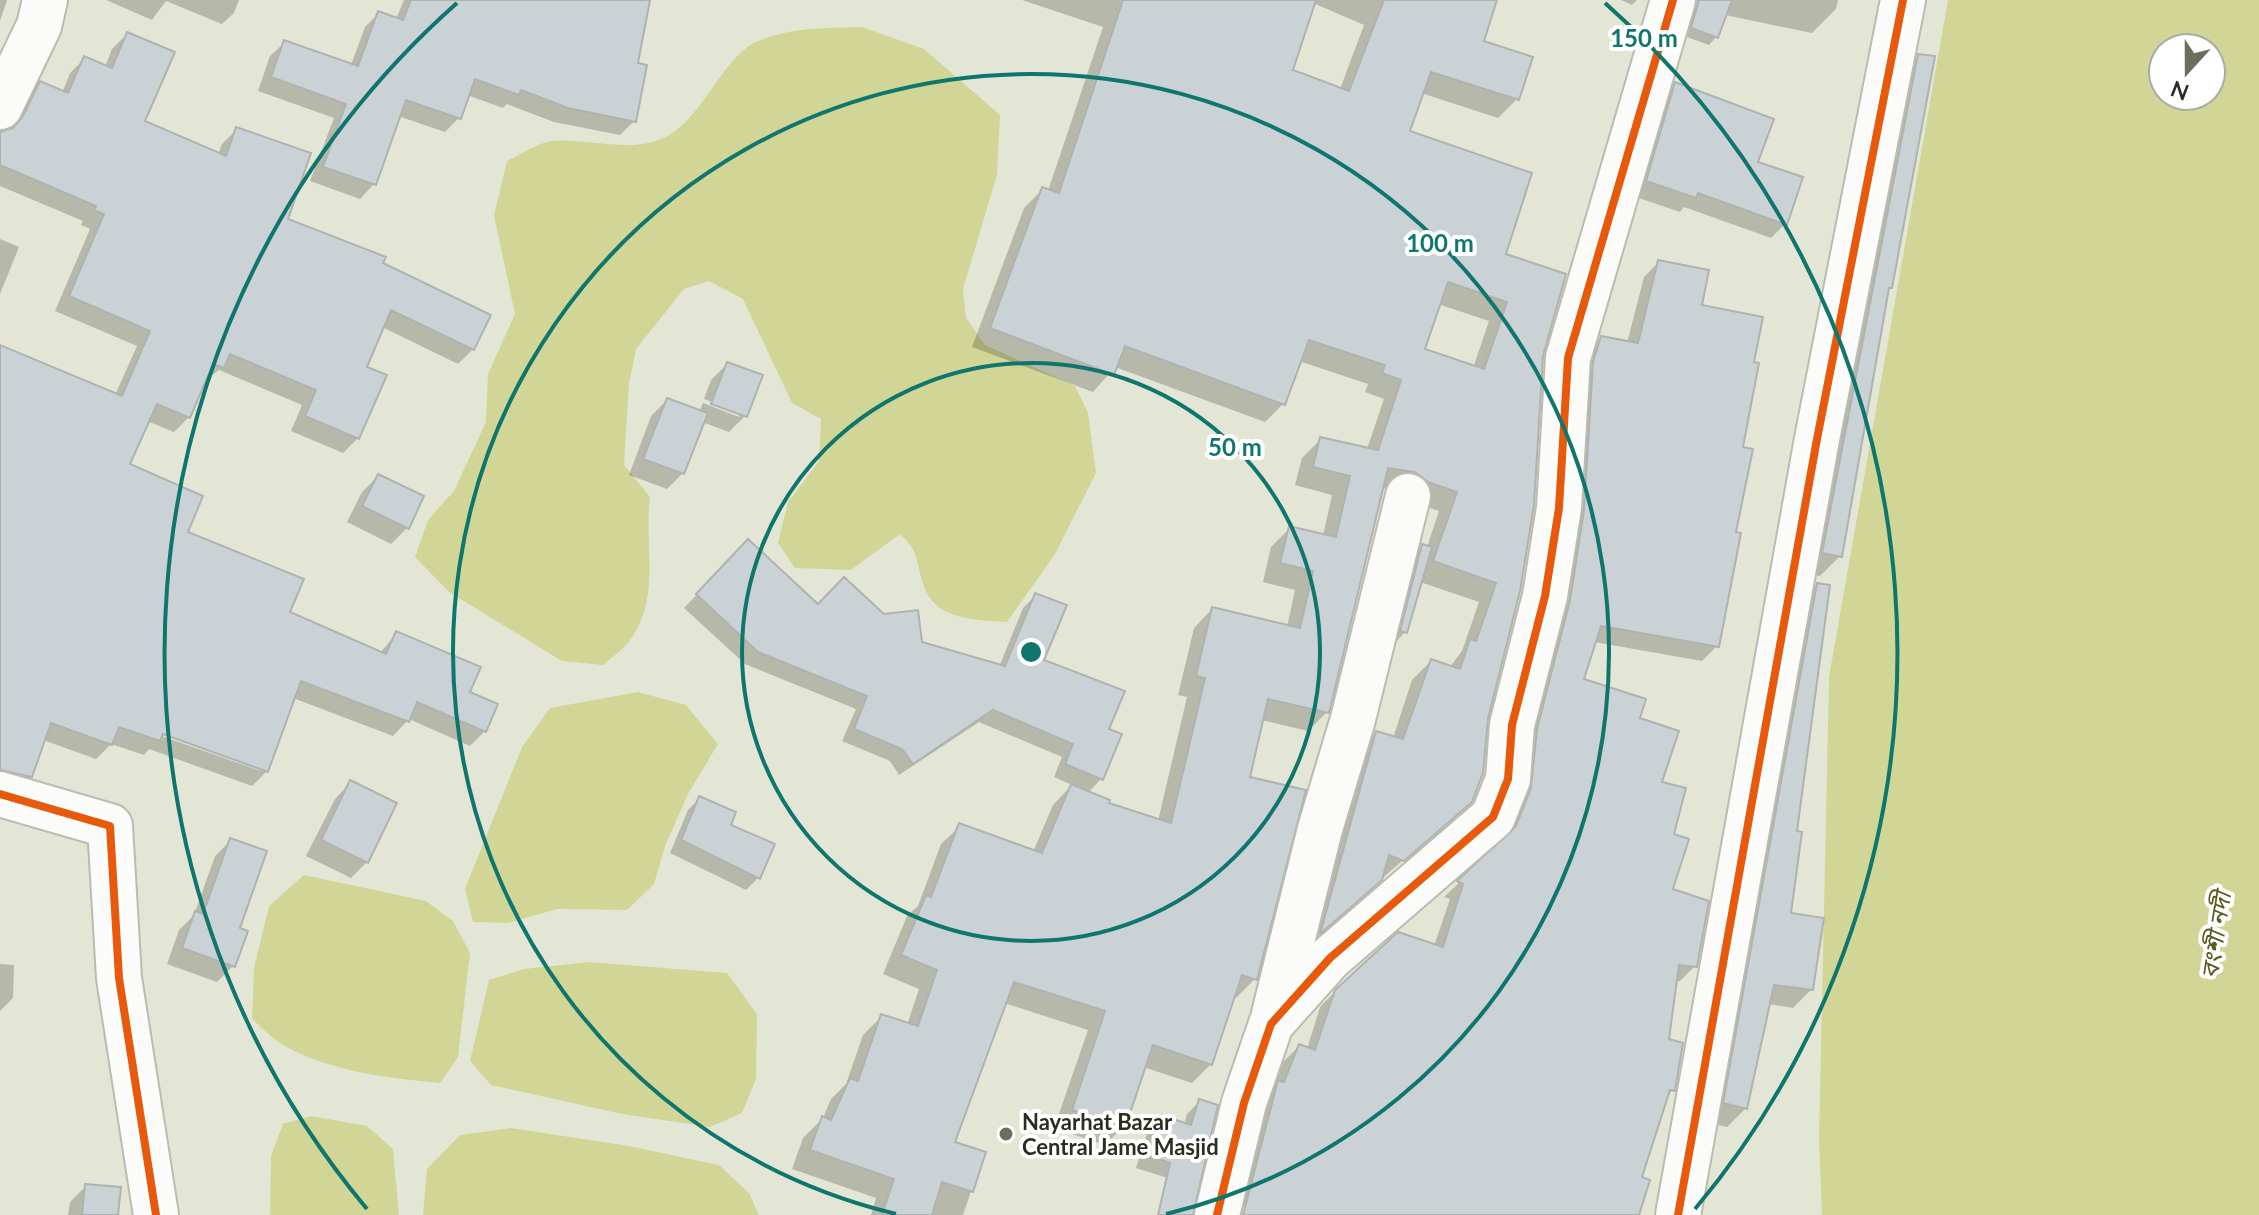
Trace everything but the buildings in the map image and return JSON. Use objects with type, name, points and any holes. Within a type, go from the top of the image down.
[{"type":"street","points":[[0,107],[39,26],[45,0]]},
{"type":"street","points":[[1678,1215],[1817,439],[1903,0]]},
{"type":"street","points":[[1271,1024],[1330,958],[1493,817],[1508,779],[1512,725],[1545,596],[1559,508],[1568,358],[1663,4]]},
{"type":"street","points":[[1217,1215],[1244,1103],[1271,1024],[1320,829],[1353,719],[1408,496]]},
{"type":"street","points":[[0,794],[110,826],[119,978],[156,1215]]},
{"type":"water","name":"বংশী নদী","points":[[1948,0],[2259,0],[2259,1215],[1822,1215],[1819,1141],[1829,677]]},
{"type":"water","points":[[862,27],[924,49],[1000,115],[997,175],[963,289],[966,318],[985,345],[1075,386],[1088,413],[1096,473],[1055,554],[1007,622],[960,617],[939,607],[925,589],[912,548],[900,534],[851,570],[795,568],[778,543],[788,502],[819,461],[821,419],[792,403],[743,299],[709,281],[684,289],[636,349],[629,384],[624,465],[650,497],[650,570],[646,605],[628,643],[603,665],[562,661],[449,592],[415,557],[428,520],[454,491],[486,422],[488,374],[515,314],[494,215],[507,161],[552,141],[635,145],[661,139],[688,120],[731,63],[754,43],[793,31]]},
{"type":"water","points":[[638,692],[686,705],[718,744],[688,794],[665,846],[654,884],[627,910],[557,909],[508,923],[473,922],[465,889],[522,747],[550,708]]},
{"type":"water","points":[[304,875],[426,901],[453,921],[470,953],[458,1057],[440,1083],[381,1076],[321,1062],[281,1043],[252,1019],[254,968],[269,906]]},
{"type":"water","points":[[589,962],[727,973],[757,1014],[756,1079],[742,1113],[710,1127],[622,1114],[491,1085],[470,1061],[489,980],[524,969]]},
{"type":"water","points":[[311,1116],[367,1126],[393,1149],[399,1215],[270,1215],[271,1156],[283,1124]]},
{"type":"water","points":[[511,1128],[629,1146],[719,1165],[749,1193],[759,1215],[423,1215],[427,1169],[460,1135]]},
{"type":"cycle path","points":[[1217,1215],[1244,1103],[1271,1024],[1330,958],[1493,817],[1508,779],[1512,725],[1545,596],[1559,508],[1568,358],[1673,0]]},
{"type":"cycle path","points":[[1678,1215],[1817,439],[1903,0]]},
{"type":"cycle path","points":[[0,794],[110,826],[119,978],[156,1215]]},
{"type":"place","name":"Nayarhat Bazar Central Jame Masjid","points":[[1006,1134]]}]
